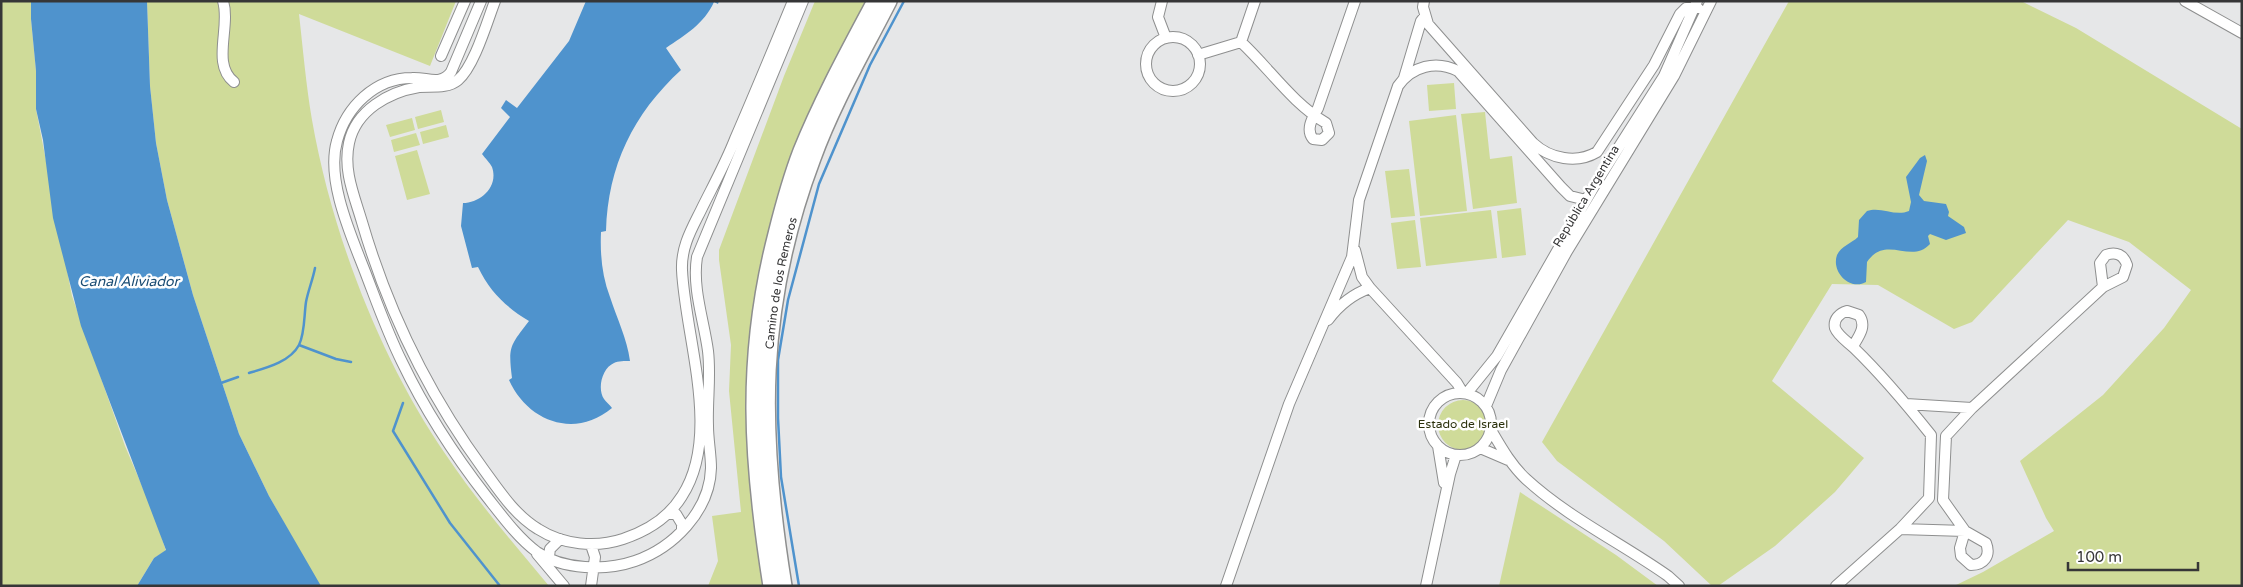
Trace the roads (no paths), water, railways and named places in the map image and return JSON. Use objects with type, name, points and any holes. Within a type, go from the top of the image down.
[{"type":"main road","name":"Camino de los Remeros","points":[[771,586],[758,492],[753,421],[754,362],[765,279],[779,220],[801,151],[826,96],[874,1]]},
{"type":"main road","name":"Camino de los Remeros","points":[[784,586],[770,485],[766,421],[767,363],[779,273],[813,156],[838,101],[889,1]]},
{"type":"street","points":[[223,1],[226,11],[222,62],[226,76],[234,82]]},
{"type":"street","points":[[441,56],[465,1]]},
{"type":"street","points":[[481,1],[451,72],[446,78],[437,81],[410,77],[387,82],[371,90],[355,105],[346,119],[338,138],[333,164],[343,210],[353,240],[403,364],[436,423],[473,479],[509,524],[548,562],[564,586]]},
{"type":"street","points":[[495,1],[467,71],[455,83],[442,87],[423,87],[395,92],[374,104],[354,129],[349,141],[346,170],[375,266],[405,340],[458,435],[511,507],[538,530],[573,543],[591,545],[619,540],[640,533],[666,514],[678,501],[695,469],[700,432],[694,356],[682,266],[686,240],[734,142],[793,1]]},
{"type":"street","points":[[548,562],[593,568],[636,561],[669,544],[696,513],[707,488],[711,470],[708,428],[708,354],[695,268],[697,257],[802,1]]},
{"type":"street","points":[[1162,1],[1158,17],[1166,38]]},
{"type":"street","points":[[1241,42],[1255,1]]},
{"type":"street","points":[[1241,42],[1301,106],[1314,116],[1355,1]]},
{"type":"street","points":[[1424,1],[1425,16],[1428,24],[1533,143],[1548,154],[1572,158],[1590,156],[1597,152],[1654,65],[1680,14],[1686,8],[1696,4],[1706,11]]},
{"type":"street","name":"República Argentina","points":[[1465,393],[1497,356],[1530,308],[1600,186],[1672,70],[1711,1]]},
{"type":"street","points":[[2185,1],[2242,33]]},
{"type":"street","name":"República Argentina","points":[[1672,70],[1696,4]]},
{"type":"street","points":[[1226,586],[1289,404],[1350,264],[1358,200],[1398,86],[1404,78],[1418,29],[1425,16]]},
{"type":"street","points":[[1166,38],[1182,38],[1194,48],[1198,55],[1199,70],[1190,84],[1175,90],[1160,87],[1148,76],[1146,60],[1152,46],[1166,38]]},
{"type":"street","points":[[1198,55],[1241,42]]},
{"type":"street","points":[[1404,78],[1426,66],[1440,64],[1458,71],[1561,187],[1570,196],[1586,200]]},
{"type":"street","name":"República Argentina","points":[[1486,406],[1530,308],[1586,200],[1600,186]]},
{"type":"street","points":[[1353,245],[1358,268],[1370,288],[1465,393]]},
{"type":"street","points":[[1900,529],[1965,531],[1943,500],[1946,436],[1972,408],[2104,287]]},
{"type":"street","points":[[1320,331],[1332,314],[1345,302],[1359,292],[1370,288]]},
{"type":"street","points":[[1836,586],[1900,529],[1929,498],[1932,435],[1853,346]]},
{"type":"street","points":[[1438,446],[1456,455],[1471,454],[1480,448],[1485,443],[1491,430],[1491,415],[1486,406],[1479,399],[1465,393],[1453,394],[1444,398],[1436,405],[1431,414],[1429,424],[1442,462],[1445,499]]},
{"type":"street","points":[[1906,404],[1972,408]]},
{"type":"street","points":[[1491,430],[1511,462],[1527,479],[1551,498],[1656,567],[1679,586]]},
{"type":"street","points":[[1932,435],[1946,436]]},
{"type":"street","points":[[1480,448],[1511,462]]},
{"type":"street","points":[[1426,586],[1456,455]]},
{"type":"street","points":[[1929,498],[1943,500]]},
{"type":"street","points":[[678,501],[679,507],[685,513],[696,513]]},
{"type":"street","points":[[666,514],[676,514],[680,518],[682,531]]},
{"type":"street","points":[[548,562],[550,550],[560,539]]},
{"type":"street","points":[[591,545],[594,557],[591,586]]},
{"type":"water","name":"Canal Aliviador","points":[[31,1],[147,1],[150,86],[156,143],[167,200],[193,295],[239,434],[269,496],[321,586],[137,586],[154,558],[166,550],[81,326],[53,218],[43,140],[36,109],[36,71]]},
{"type":"water","points":[[586,1],[719,1],[718,4],[714,2],[699,23],[666,48],[681,70],[649,105],[626,143],[618,163],[608,207],[606,231],[601,232],[601,257],[607,289],[624,336],[630,361],[614,363],[606,369],[602,379],[602,395],[612,408],[598,417],[583,423],[568,424],[540,415],[517,395],[509,380],[512,378],[511,352],[514,342],[529,321],[499,298],[478,267],[472,268],[461,226],[463,203],[481,197],[493,181],[492,167],[482,154],[510,117],[501,108],[506,100],[517,108],[569,41]]},
{"type":"water","points":[[1925,155],[1927,161],[1919,195],[1924,201],[1946,204],[1949,212],[1948,216],[1964,227],[1966,233],[1946,240],[1930,234],[1928,236],[1930,244],[1923,250],[1915,252],[1882,250],[1874,254],[1867,262],[1866,282],[1854,284],[1848,282],[1839,273],[1836,261],[1837,255],[1844,247],[1858,237],[1859,220],[1867,211],[1877,210],[1904,213],[1909,211],[1911,202],[1906,177],[1920,158]]},
{"type":"waterway","points":[[799,586],[781,477],[778,418],[778,360],[788,300],[819,184],[870,65],[904,1]]},
{"type":"waterway","points":[[249,373],[284,360],[299,345],[303,330],[306,302],[315,268]]},
{"type":"waterway","points":[[299,345],[336,359],[351,362]]},
{"type":"waterway","points":[[221,383],[238,377]]},
{"type":"waterway","points":[[403,403],[393,431],[450,523],[500,586]]},
{"type":"park label","name":"Estado de Israel","points":[[1463,424]]}]
